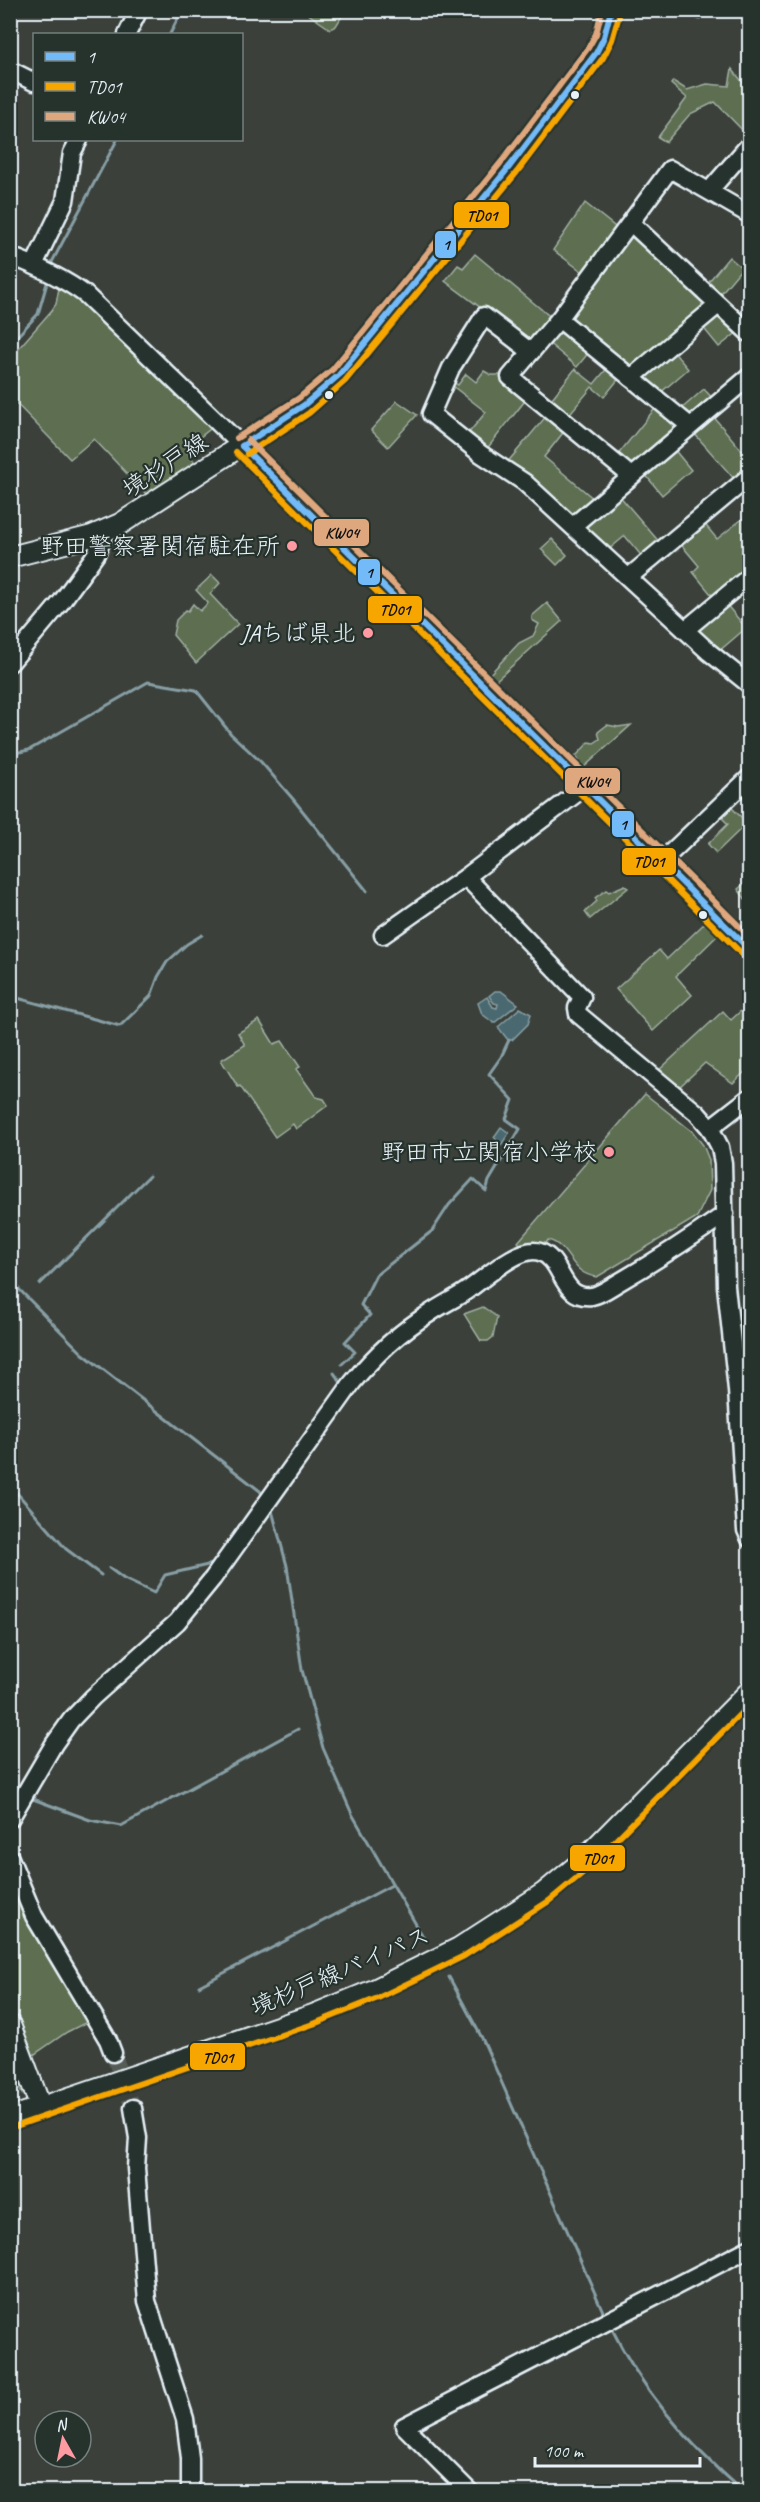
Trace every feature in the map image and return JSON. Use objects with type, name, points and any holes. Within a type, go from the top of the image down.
[{"type":"main road","name":"境杉戸線","points":[[10,557],[64,545],[106,531],[242,446],[317,395],[339,375],[510,166],[596,53],[604,37],[611,10]]},
{"type":"main road","points":[[242,446],[749,950]]},
{"type":"main road","name":"境杉戸線バイパス","points":[[41,2108],[313,2015],[374,1990],[459,1948],[544,1893],[579,1864],[750,1691]]},
{"type":"main road","points":[[10,2025],[41,2108],[10,2118]]},
{"type":"street","points":[[128,33],[139,10]]},
{"type":"street","points":[[10,70],[33,82]]},
{"type":"street","points":[[34,265],[65,201],[72,153],[78,141]]},
{"type":"street","points":[[710,190],[750,144]]},
{"type":"street","points":[[631,476],[510,377],[559,319],[670,169],[750,215]]},
{"type":"street","points":[[631,223],[750,334]]},
{"type":"street","points":[[10,256],[34,265],[73,285],[86,295],[242,446]]},
{"type":"street","points":[[631,378],[718,305]]},
{"type":"street","points":[[531,352],[484,316],[451,368],[431,414],[482,454],[524,482],[574,525],[685,630],[750,685]]},
{"type":"street","points":[[559,319],[690,426]]},
{"type":"street","points":[[574,525],[750,376]]},
{"type":"street","points":[[629,577],[750,476]]},
{"type":"street","points":[[10,663],[62,601],[96,554],[106,531]]},
{"type":"street","points":[[685,630],[750,576]]},
{"type":"street","points":[[661,862],[750,777]]},
{"type":"street","points":[[383,935],[466,878],[585,787]]},
{"type":"street","points":[[466,878],[582,997],[577,1008],[579,1014],[697,1113],[710,1128],[720,1147],[723,1162],[726,1286],[737,1390],[746,1530],[750,1539]]},
{"type":"street","points":[[710,1128],[750,1097]]},
{"type":"street","points":[[10,1819],[54,1744],[71,1720],[93,1697],[177,1622],[213,1578],[364,1368],[429,1313],[461,1295],[506,1261],[524,1252],[541,1252],[549,1258],[568,1288],[580,1295],[594,1295],[664,1256],[725,1214]]},
{"type":"street","points":[[10,1858],[34,1916],[102,2030],[113,2053]]},
{"type":"street","points":[[133,2108],[138,2138],[136,2168],[147,2301],[185,2419],[190,2457],[190,2492]]},
{"type":"street","points":[[470,2492],[404,2426],[750,2248]]},
{"type":"green space","points":[[304,11],[344,13],[336,26],[330,29]]},
{"type":"green space","points":[[732,69],[749,90],[748,136],[715,102],[690,114],[666,142],[658,137],[687,98],[671,84],[673,81],[687,90],[707,84],[729,86]]},
{"type":"green space","points":[[585,203],[619,230],[587,275],[553,250]]},
{"type":"green space","points":[[634,233],[707,302],[707,307],[634,368],[628,369],[568,319],[629,234]]},
{"type":"green space","points":[[475,254],[553,319],[528,343],[445,281],[458,265],[463,268]]},
{"type":"green space","points":[[729,257],[742,268],[717,298],[705,286]]},
{"type":"green space","points":[[61,286],[71,291],[214,426],[185,449],[197,465],[149,497],[94,439],[70,459],[11,398],[11,357],[52,310]]},
{"type":"green space","points":[[720,313],[739,331],[719,347],[701,325]]},
{"type":"green space","points":[[557,328],[590,351],[577,367],[546,341]]},
{"type":"green space","points":[[672,350],[688,369],[659,394],[642,380]]},
{"type":"green space","points":[[609,366],[621,376],[604,397],[592,387],[567,417],[549,402],[575,369],[594,384]]},
{"type":"green space","points":[[484,371],[491,375],[501,375],[528,397],[486,450],[467,435],[486,412],[450,384],[452,381],[458,385],[466,374],[476,382]]},
{"type":"green space","points":[[704,389],[714,400],[693,418],[679,411]]},
{"type":"green space","points":[[397,401],[417,415],[388,447],[371,430]]},
{"type":"green space","points":[[657,406],[680,424],[680,430],[634,468],[616,457]]},
{"type":"green space","points":[[548,414],[566,429],[544,457],[595,500],[571,517],[506,464]]},
{"type":"green space","points":[[712,415],[749,459],[749,470],[736,481],[693,432]]},
{"type":"green space","points":[[673,448],[691,470],[662,495],[644,473]]},
{"type":"green space","points":[[618,494],[661,544],[644,559],[625,536],[608,550],[584,528],[583,523]]},
{"type":"green space","points":[[746,516],[749,520],[749,569],[715,599],[693,572],[699,566],[679,542],[703,522],[717,539]]},
{"type":"green space","points":[[552,539],[567,555],[557,565],[541,549]]},
{"type":"green space","points":[[212,575],[220,583],[210,594],[238,624],[196,663],[173,635],[176,620],[186,610],[188,611],[193,604],[200,611],[208,603],[196,590]]},
{"type":"green space","points":[[547,603],[562,621],[493,683],[487,677],[519,643],[533,636],[539,624],[532,620],[532,616]]},
{"type":"green space","points":[[725,603],[746,628],[718,652],[695,628]]},
{"type":"green space","points":[[607,725],[618,727],[631,725],[583,768],[576,756],[589,742],[594,743],[600,739],[598,732]]},
{"type":"green space","points":[[731,807],[747,823],[716,853],[708,844],[728,824],[721,817]]},
{"type":"green space","points":[[746,882],[749,886],[749,904],[738,889]]},
{"type":"green space","points":[[625,885],[628,888],[590,919],[585,912],[597,901],[595,898],[606,890],[609,892]]},
{"type":"green space","points":[[707,921],[720,933],[676,976],[692,995],[653,1031],[616,989],[659,950],[667,959]]},
{"type":"green space","points":[[749,986],[749,1068],[733,1083],[705,1063],[677,1089],[656,1073],[723,1011],[731,1020],[745,1007],[741,994]]},
{"type":"green space","points":[[259,1020],[274,1044],[282,1041],[300,1067],[296,1069],[316,1097],[324,1099],[328,1105],[296,1129],[293,1124],[275,1137],[221,1060],[245,1045],[238,1033]]},
{"type":"green space","points":[[645,1094],[693,1132],[703,1145],[709,1160],[710,1190],[697,1217],[597,1277],[581,1271],[556,1243],[548,1240],[545,1245],[532,1242],[520,1244],[518,1242]]},
{"type":"green space","points":[[483,1307],[497,1317],[493,1337],[488,1341],[481,1341],[464,1314]]},
{"type":"green space","points":[[11,1868],[89,2021],[67,2032],[29,2058],[11,2008]]},
{"type":"green space","points":[[10,2045],[24,2087],[22,2094],[11,2071]]},
{"type":"water","points":[[495,991],[501,991],[518,1004],[494,1023],[482,1014],[478,1003],[487,997],[493,1007],[497,1008],[498,1004],[494,1003],[489,996]]},
{"type":"water","points":[[520,1008],[531,1014],[528,1024],[512,1040],[508,1040],[498,1027]]},
{"type":"water","points":[[501,1127],[509,1133],[501,1145],[494,1137]]},
{"type":"waterway","points":[[170,33],[182,10]]},
{"type":"waterway","points":[[677,10],[700,19]]},
{"type":"waterway","points":[[51,264],[116,141]]},
{"type":"waterway","points":[[10,344],[38,314],[47,283]]},
{"type":"waterway","points":[[10,754],[29,750],[148,682],[196,690],[231,734],[261,762],[293,799],[367,891]]},
{"type":"waterway","points":[[10,996],[120,1026],[151,996],[167,962],[187,944],[202,935]]},
{"type":"waterway","points":[[342,1364],[355,1352],[345,1342],[370,1315],[361,1305],[376,1275],[432,1231],[449,1205],[473,1179],[486,1191],[489,1181],[520,1129],[506,1119],[513,1100],[489,1074],[509,1040]]},
{"type":"waterway","points":[[40,1284],[149,1176]]},
{"type":"waterway","points":[[10,1280],[82,1353],[260,1491],[264,1497]]},
{"type":"waterway","points":[[10,1313],[16,1308]]},
{"type":"waterway","points":[[334,1373],[342,1384],[340,1386]]},
{"type":"waterway","points":[[10,1485],[66,1549],[101,1575]]},
{"type":"waterway","points":[[271,1507],[287,1566],[302,1670],[323,1748],[352,1814],[425,1940]]},
{"type":"waterway","points":[[109,1568],[124,1579],[154,1593],[165,1575],[212,1564],[251,1511]]},
{"type":"waterway","points":[[33,1799],[90,1820],[121,1826],[298,1729]]},
{"type":"waterway","points":[[199,1986],[392,1885]]},
{"type":"waterway","points":[[449,1977],[482,2038],[605,2316]]},
{"type":"waterway","points":[[611,2327],[637,2373],[668,2416],[743,2492]]},
{"type":"tunnel","points":[[113,2053],[133,2108]]},
{"type":"transit line","name":"KW04","points":[[237,438],[299,398],[333,369],[503,160],[588,48],[596,34],[602,10]]},
{"type":"transit line","name":"1","points":[[242,446],[304,405],[339,375],[510,166],[596,53],[604,37],[611,10]]},
{"type":"transit line","name":"TD01","points":[[247,454],[309,413],[345,381],[517,172],[603,58],[612,40],[620,12]]},
{"type":"transit line","name":"KW04","points":[[248,440],[750,937]]},
{"type":"transit line","name":"1","points":[[242,446],[750,950]]},
{"type":"transit line","name":"TD01","points":[[236,452],[744,956]]},
{"type":"transit line","name":"TD01","points":[[13,2127],[316,2023],[378,1998],[464,1956],[549,1901],[585,1871],[750,1704]]},
{"type":"place","name":"野田警察署関宿駐在所","points":[[292,546]]},
{"type":"place","name":"JAちば県北","points":[[368,633]]},
{"type":"place","name":"野田市立関宿小学校","points":[[609,1152]]}]
